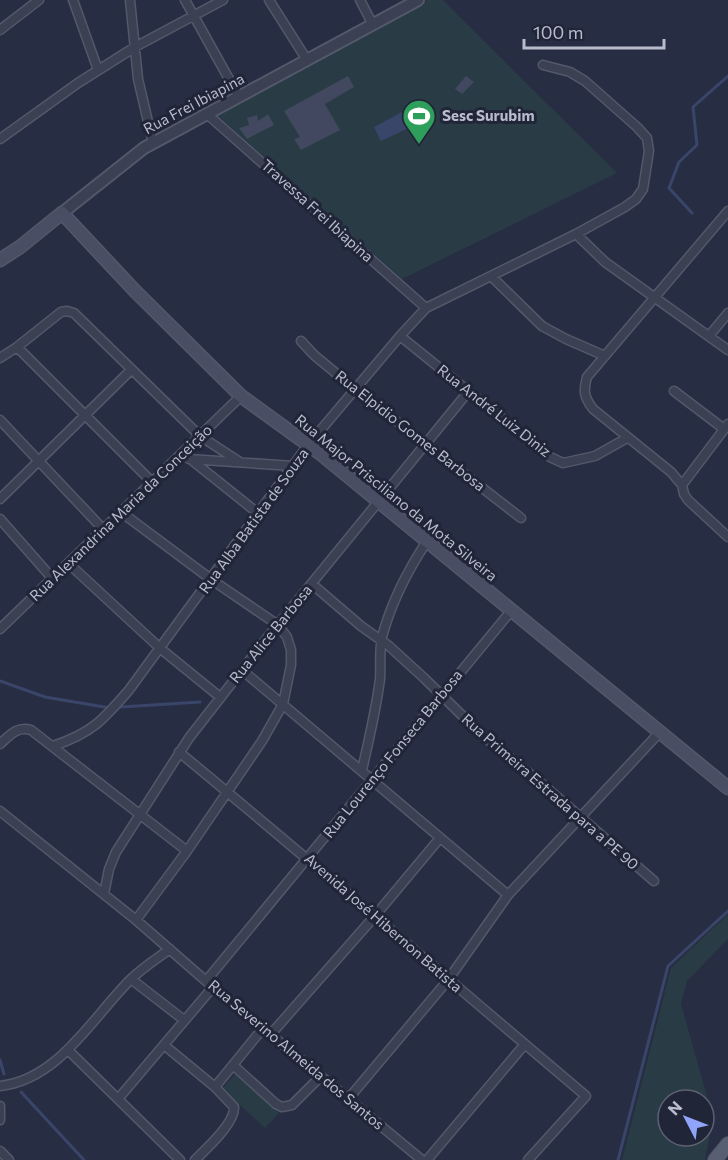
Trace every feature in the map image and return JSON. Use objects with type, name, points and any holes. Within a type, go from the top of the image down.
[{"type":"main road","name":"Rua Frei Ibiapina","points":[[0,260],[62,213]]},
{"type":"main road","name":"Rua Major Prisciliano da Mota Silveira","points":[[62,213],[135,291],[241,396],[308,445],[728,788]]},
{"type":"main road","points":[[715,1160],[728,1144]]},
{"type":"street","points":[[0,30],[39,0]]},
{"type":"street","points":[[72,0],[98,70]]},
{"type":"street","points":[[130,0],[142,102],[153,143]]},
{"type":"street","points":[[185,0],[239,97]]},
{"type":"street","points":[[0,139],[98,70],[135,47],[223,0]]},
{"type":"street","points":[[269,0],[307,60]]},
{"type":"street","points":[[360,0],[373,25]]},
{"type":"street","name":"Rua Frei Ibiapina","points":[[62,213],[144,148],[418,0]]},
{"type":"street","name":"Rua Alba Batista de Souza","points":[[53,746],[96,726],[129,690],[212,580],[308,445],[426,308],[576,234],[626,207],[636,199],[643,189],[649,151],[642,132],[585,81],[570,72],[543,65]]},
{"type":"street","name":"Travessa Frei Ibiapina","points":[[207,114],[426,308]]},
{"type":"street","points":[[727,535],[688,500],[682,485],[671,472],[593,409],[583,391],[587,377],[728,211]]},
{"type":"street","points":[[576,234],[605,262],[728,350]]},
{"type":"street","points":[[492,277],[542,326],[605,356]]},
{"type":"street","points":[[0,358],[61,312],[74,313],[200,436],[240,462]]},
{"type":"street","points":[[709,336],[728,313]]},
{"type":"street","name":"Rua André Luiz Diniz","points":[[400,336],[550,457],[563,463],[595,456],[627,438]]},
{"type":"street","name":"Rua Elpidio Gomes Barbosa","points":[[301,341],[314,355],[355,389],[521,518]]},
{"type":"street","points":[[17,347],[152,482]]},
{"type":"street","points":[[0,499],[131,370]]},
{"type":"street","points":[[674,391],[726,427],[682,485]]},
{"type":"street","name":"Rua Alice Barbosa","points":[[104,894],[116,852],[179,752],[220,697],[468,392]]},
{"type":"street","name":"Rua Alexandrina Maria da Conceição","points":[[2,624],[152,482],[186,456],[200,436],[241,396]]},
{"type":"street","points":[[0,420],[103,529]]},
{"type":"street","points":[[186,456],[293,466]]},
{"type":"street","points":[[186,456],[259,514]]},
{"type":"street","points":[[121,512],[212,580],[278,625],[287,637],[291,650],[291,664],[283,704],[249,761],[136,920]]},
{"type":"street","points":[[0,519],[52,578]]},
{"type":"street","points":[[362,770],[380,680],[381,641],[387,619],[413,562],[427,541]]},
{"type":"street","points":[[68,563],[160,649],[220,697]]},
{"type":"street","name":"Rua Primeira Estrada para a PE 90","points":[[312,584],[381,641],[482,735],[654,881]]},
{"type":"street","name":"Rua Lourenço Fonseca Barbosa","points":[[118,1099],[184,1020],[308,858],[511,611]]},
{"type":"street","points":[[242,670],[508,895]]},
{"type":"street","points":[[0,744],[15,730],[25,728],[31,730],[187,851]]},
{"type":"street","points":[[349,1098],[448,980],[508,895],[660,732]]},
{"type":"street","name":"Avenida José Hibernon Batista","points":[[179,752],[308,858],[374,917],[586,1096],[528,1160]]},
{"type":"street","name":"Rua Severino Almeida dos Santos","points":[[0,811],[136,920],[422,1160]]},
{"type":"street","points":[[271,1034],[440,838]]},
{"type":"street","points":[[0,1086],[14,1084],[31,1077],[68,1050],[131,979],[150,962],[170,949]]},
{"type":"street","points":[[131,979],[184,1020]]},
{"type":"street","points":[[215,1088],[263,1028]]},
{"type":"street","points":[[427,1160],[525,1044]]},
{"type":"street","points":[[164,1045],[234,1107],[230,1121],[195,1160]]},
{"type":"street","points":[[68,1050],[180,1160]]},
{"type":"street","points":[[233,1065],[282,1107],[292,1105],[321,1076]]},
{"type":"street","points":[[0,1106],[0,1120]]},
{"type":"street","points":[[0,1151],[9,1160]]},
{"type":"shaded area","name":"Sesc Surubim","points":[[427,0],[443,0],[617,173],[402,279],[218,116]]},
{"type":"shaded area","points":[[728,914],[728,939],[687,981],[681,1004],[705,1088],[656,1088],[656,1148],[707,1148],[705,1160],[622,1160],[671,968]]},
{"type":"shaded area","points":[[235,1074],[279,1113],[265,1128],[222,1089]]},
{"type":"water","points":[[402,112],[413,126],[381,141],[374,127]]},
{"type":"building","points":[[348,76],[354,87],[325,104],[340,130],[301,150],[294,139],[300,137],[284,111]]},
{"type":"building","points":[[466,76],[474,82],[462,94],[455,89]]},
{"type":"building","points":[[268,114],[274,125],[247,139],[239,128],[249,125],[247,118],[257,115],[258,121]]},
{"type":"waterway","points":[[692,213],[669,188],[679,162],[697,145],[693,107],[728,76]]},
{"type":"waterway","points":[[0,681],[45,697],[110,708]]},
{"type":"waterway","points":[[121,707],[200,702]]},
{"type":"waterway","points":[[618,1160],[668,966],[728,911]]},
{"type":"waterway","points":[[0,1060],[4,1074]]},
{"type":"waterway","points":[[21,1092],[84,1160]]},
{"type":"place","name":"Sesc Surubim","points":[[419,145]]}]
